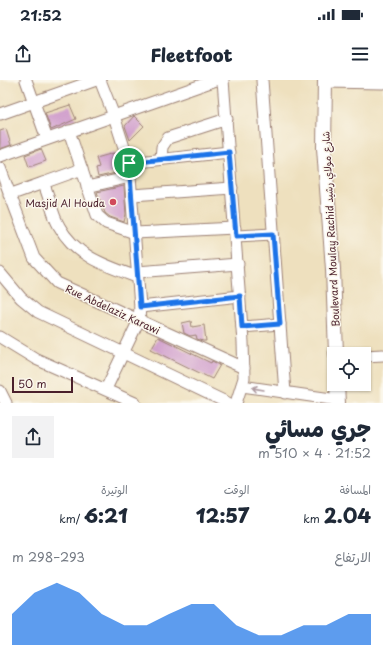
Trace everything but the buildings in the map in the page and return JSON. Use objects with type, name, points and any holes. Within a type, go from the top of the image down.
[{"type":"main road","name":"Boulevard Moulay Rachid شارع مولاي رشيد","points":[[325,81],[324,148],[333,269],[336,347]]},
{"type":"main road","points":[[337,391],[338,402]]},
{"type":"street","points":[[26,80],[47,138]]},
{"type":"street","points":[[0,114],[96,80]]},
{"type":"street","points":[[100,80],[114,116],[129,163],[140,307],[139,320],[106,388]]},
{"type":"street","points":[[0,156],[47,138],[216,80]]},
{"type":"street","points":[[223,80],[238,264],[244,368],[242,386],[236,403]]},
{"type":"street","points":[[262,80],[285,393]]},
{"type":"street","points":[[325,81],[383,83]]},
{"type":"street","points":[[161,159],[162,147],[168,138],[227,119]]},
{"type":"street","points":[[69,131],[87,187],[100,218],[106,223],[135,233],[235,232],[273,234]]},
{"type":"street","points":[[129,163],[229,152]]},
{"type":"street","name":"Rue Abdelaziz Karawi","points":[[0,168],[34,258],[50,276],[68,288],[244,368]]},
{"type":"street","points":[[9,195],[82,169]]},
{"type":"street","points":[[87,187],[130,178]]},
{"type":"street","points":[[43,183],[58,225],[73,247],[85,255],[137,275],[238,264]]},
{"type":"street","points":[[132,195],[232,188]]},
{"type":"street","points":[[0,273],[21,298],[38,312],[122,354],[228,403]]},
{"type":"street","points":[[140,307],[240,296]]},
{"type":"street","points":[[242,327],[280,324]]},
{"type":"street","points":[[0,337],[36,359],[106,388],[115,399],[135,403]]},
{"type":"street","points":[[371,356],[383,355]]},
{"type":"street","points":[[242,386],[285,393],[297,399],[338,402]]},
{"type":"street","points":[[0,391],[6,403]]},
{"type":"place","name":"Masjid Al Houda","points":[[113,202]]},
{"type":"route","points":[[229,152],[236,236],[273,234],[280,324],[242,327],[240,296],[140,307],[129,163],[229,152]]}]
